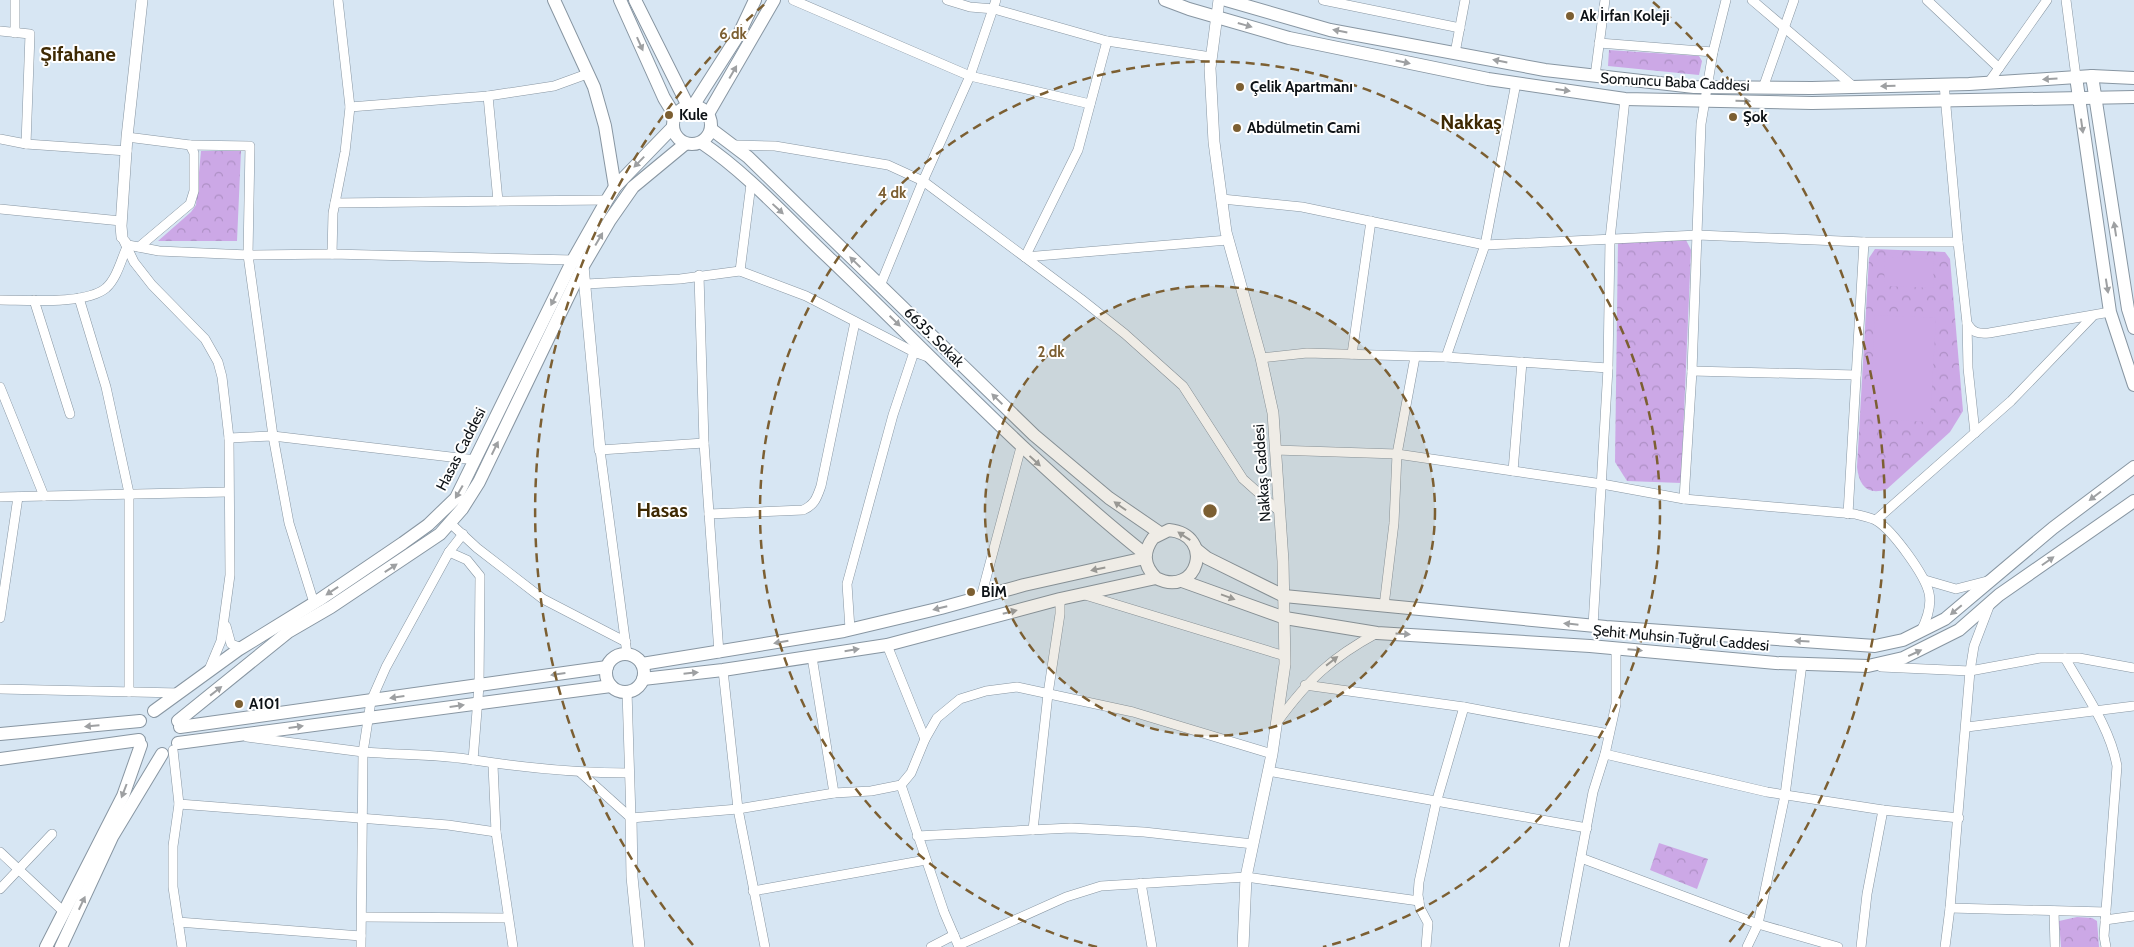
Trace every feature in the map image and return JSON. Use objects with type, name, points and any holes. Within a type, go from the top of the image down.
[{"type":"main road","points":[[554,0],[594,87],[605,126],[614,187]]},
{"type":"main road","points":[[620,0],[674,122],[677,137],[686,144],[702,143],[711,129],[708,114],[774,0]]},
{"type":"main road","points":[[635,0],[691,106],[708,114]]},
{"type":"main road","points":[[674,122],[691,106],[739,34],[755,0]]},
{"type":"main road","name":"Somuncu Baba Caddesi","points":[[1166,0],[1289,38],[1516,83],[1625,99],[1707,94],[1763,88],[1944,84],[2092,76],[2134,78]]},
{"type":"main road","name":"Somuncu Baba Caddesi","points":[[1226,0],[1330,30],[1545,70],[1707,94],[1812,103],[2078,96],[2134,97]]},
{"type":"main road","points":[[2092,76],[2093,96],[2128,309],[2134,328]]},
{"type":"main road","points":[[2076,77],[2110,312],[2134,385]]},
{"type":"main road","name":"Hasas Caddesi","points":[[179,724],[288,632],[408,557],[450,524],[479,482],[614,187],[674,122]]},
{"type":"main road","name":"6635. Sokak","points":[[711,129],[748,157],[1034,435],[1109,498],[1160,533]]},
{"type":"main road","name":"6635. Sokak","points":[[702,143],[716,152],[751,184],[1070,493],[1145,556]]},
{"type":"main road","name":"Hasas Caddesi","points":[[154,711],[182,693],[246,645],[314,603],[428,525],[456,498],[578,263],[633,186],[686,144]]},
{"type":"main road","name":"Şehit Muhsin Tuğrul Caddesi","points":[[1197,550],[1207,558],[1284,596],[1593,626],[1875,646],[1904,640],[1945,619],[2052,528],[2134,467]]},
{"type":"main road","name":"Şehit Muhsin Tuğrul Caddesi","points":[[1182,581],[1285,618],[1377,633],[1616,648],[1802,664],[1868,666],[1903,658],[1959,630],[1992,600],[2133,502]]},
{"type":"main road","points":[[1178,531],[1193,542],[1197,550],[1195,568],[1182,581],[1164,582],[1156,578],[1149,571],[1145,556],[1153,538],[1160,533],[1178,531]]},
{"type":"main road","points":[[642,664],[719,653],[850,629],[1145,556]]},
{"type":"main road","points":[[643,679],[723,670],[887,645],[1060,599],[1156,578]]},
{"type":"main road","points":[[626,648],[642,664],[643,679],[637,687],[627,691],[618,690],[611,686],[606,677],[606,668],[626,648]]},
{"type":"main road","points":[[179,724],[606,668]]},
{"type":"main road","points":[[140,721],[137,733],[140,742],[150,752],[234,736],[611,686]]},
{"type":"main road","points":[[0,734],[140,721],[154,711],[164,711],[172,715],[179,724]]},
{"type":"main road","points":[[61,947],[112,838],[171,749],[179,724]]},
{"type":"main road","points":[[0,759],[140,742]]},
{"type":"main road","points":[[46,947],[123,796],[140,742]]},
{"type":"street","points":[[15,0],[15,33]]},
{"type":"street","points":[[142,0],[127,137],[121,221],[124,242],[134,262],[152,285],[205,339],[213,351],[222,377],[229,438],[230,574],[220,641],[206,674]]},
{"type":"street","points":[[332,254],[335,203],[350,106],[338,0]]},
{"type":"street","points":[[793,0],[970,76],[1090,104]]},
{"type":"street","points":[[947,0],[970,7],[995,5],[1107,41],[1211,57]]},
{"type":"street","name":"Nakkaş Caddesi","points":[[1219,0],[1211,57],[1214,142],[1228,240],[1261,358],[1273,413],[1285,618],[1285,656],[1272,754],[1246,877],[1243,947]]},
{"type":"street","points":[[1323,0],[1361,4],[1460,28]]},
{"type":"street","points":[[1455,53],[1465,0]]},
{"type":"street","points":[[1595,76],[1605,0]]},
{"type":"street","points":[[1684,499],[1692,371],[1701,124],[1726,0]]},
{"type":"street","points":[[1752,0],[1783,29],[1854,87]]},
{"type":"street","points":[[1763,88],[1794,0]]},
{"type":"street","points":[[1927,0],[1999,68]]},
{"type":"street","points":[[1989,82],[2048,0]]},
{"type":"street","points":[[2066,0],[2076,77]]},
{"type":"street","points":[[880,286],[923,181],[970,76],[995,5]]},
{"type":"street","points":[[0,31],[30,34],[26,144]]},
{"type":"street","points":[[1025,257],[1078,150],[1107,41]]},
{"type":"street","points":[[1599,43],[1714,52]]},
{"type":"street","points":[[350,106],[488,96],[554,86],[587,74]]},
{"type":"street","points":[[1446,357],[1485,245],[1516,83]]},
{"type":"street","points":[[1944,84],[1958,242],[1968,323],[1968,368],[1975,433]]},
{"type":"street","points":[[488,96],[498,201]]},
{"type":"street","points":[[1593,626],[1608,368],[1610,239],[1625,99]]},
{"type":"street","points":[[127,137],[190,145],[250,146],[248,255],[273,436],[289,523],[314,603]]},
{"type":"street","points":[[0,139],[26,144],[127,151]]},
{"type":"street","points":[[138,247],[190,204],[194,191],[194,153],[190,145]]},
{"type":"street","points":[[732,145],[775,146],[888,164],[923,181],[1125,334],[1183,386],[1243,480],[1280,512]]},
{"type":"street","points":[[740,271],[751,184]]},
{"type":"street","points":[[1222,199],[1302,207],[1485,245],[1698,235],[1864,242],[1958,242]]},
{"type":"street","points":[[335,203],[607,200]]},
{"type":"street","points":[[0,208],[121,221]]},
{"type":"street","points":[[1352,354],[1371,221]]},
{"type":"street","points":[[1025,257],[1228,240]]},
{"type":"street","points":[[124,242],[128,245],[159,252],[248,255],[332,254],[578,263],[586,284],[600,450],[626,648]]},
{"type":"street","points":[[0,300],[79,298],[99,292],[107,287],[116,274],[124,242]]},
{"type":"street","points":[[1848,514],[1864,242]]},
{"type":"street","points":[[586,284],[680,279],[740,271],[806,296],[914,352],[933,359]]},
{"type":"street","points":[[700,275],[704,443],[719,653]]},
{"type":"street","points":[[79,298],[106,387],[129,493],[129,692]]},
{"type":"street","points":[[34,300],[70,414]]},
{"type":"street","points":[[1968,323],[1971,330],[1978,334],[2093,317],[2110,312]]},
{"type":"street","points":[[1876,520],[2011,401],[2093,317]]},
{"type":"street","points":[[709,514],[803,510],[810,507],[816,501],[821,486],[855,322]]},
{"type":"street","points":[[850,629],[847,584],[891,424],[914,352]]},
{"type":"street","points":[[1261,358],[1307,353],[1352,354],[1446,357],[1608,368]]},
{"type":"street","points":[[1384,606],[1394,523],[1397,454],[1415,357]]},
{"type":"street","points":[[1513,471],[1522,362]]},
{"type":"street","points":[[1692,371],[1856,375]]},
{"type":"street","points":[[0,387],[44,496]]},
{"type":"street","points":[[229,438],[273,436],[476,460]]},
{"type":"street","points":[[600,450],[704,443]]},
{"type":"street","points":[[981,597],[1021,447]]},
{"type":"street","points":[[1276,450],[1397,454],[1602,484],[1684,499],[1848,514],[1876,520],[1889,531],[1925,580],[1930,594],[1930,607],[1921,631]]},
{"type":"street","points":[[0,497],[228,492]]},
{"type":"street","points":[[0,618],[18,497]]},
{"type":"street","points":[[450,524],[477,548],[543,598],[626,648]]},
{"type":"street","points":[[361,947],[363,752],[371,700],[386,667],[450,552],[463,534]]},
{"type":"street","points":[[450,552],[467,560],[480,576],[479,686],[473,760]]},
{"type":"street","points":[[1925,580],[1956,589],[1993,579]]},
{"type":"street","points":[[1082,594],[1285,656]]},
{"type":"street","points":[[1033,830],[1048,694],[1060,614],[1060,599]]},
{"type":"street","points":[[1945,947],[1959,818],[1970,671],[1974,646],[1992,600]]},
{"type":"street","points":[[224,620],[231,644],[239,647],[246,645]]},
{"type":"street","points":[[1276,723],[1305,685],[1346,650],[1377,633]]},
{"type":"street","points":[[887,645],[925,739]]},
{"type":"street","points":[[1564,947],[1593,792],[1605,754],[1616,704],[1616,648]]},
{"type":"street","points":[[812,657],[834,793]]},
{"type":"street","points":[[1868,666],[1970,671],[2040,658],[2079,658],[2134,668]]},
{"type":"street","points":[[2065,658],[2096,712],[2114,750],[2116,766],[2106,916],[2106,947]]},
{"type":"street","points":[[1747,947],[1758,924],[1785,795],[1802,664]]},
{"type":"street","points":[[723,670],[738,809],[765,947]]},
{"type":"street","points":[[1305,685],[1464,707],[1609,734]]},
{"type":"street","points":[[581,773],[631,818],[738,809],[834,793],[871,791],[901,785],[911,773],[925,739],[937,718],[960,699],[986,691],[1017,687],[1133,712],[1272,754]]},
{"type":"street","points":[[0,689],[182,693]]},
{"type":"street","points":[[627,691],[632,877],[639,947]]},
{"type":"street","points":[[1967,727],[2134,706]]},
{"type":"street","points":[[1426,947],[1428,923],[1419,901],[1419,882],[1436,803],[1464,707]]},
{"type":"street","points":[[234,736],[363,752],[473,760],[493,764],[581,773],[629,773]]},
{"type":"street","points":[[171,749],[179,804],[173,846],[173,886],[182,947]]},
{"type":"street","points":[[1605,754],[1785,795],[1883,810],[1959,818]]},
{"type":"street","points":[[493,764],[496,832],[513,947]]},
{"type":"street","points":[[1268,772],[1587,828]]},
{"type":"street","points":[[901,785],[917,836],[959,946],[1066,897],[1101,886],[1246,877],[1419,901]]},
{"type":"street","points":[[179,804],[448,824],[496,832]]},
{"type":"street","points":[[1861,947],[1867,894],[1883,810]]},
{"type":"street","points":[[917,836],[1071,828],[1144,832],[1253,844]]},
{"type":"street","points":[[0,889],[52,834]]},
{"type":"street","points":[[0,852],[64,912]]},
{"type":"street","points":[[1581,858],[1758,924],[1838,947]]},
{"type":"street","points":[[753,891],[926,860]]},
{"type":"street","points":[[1141,883],[1152,947]]},
{"type":"street","points":[[1950,908],[2054,911],[2106,916],[2134,916]]},
{"type":"street","points":[[2054,911],[2055,947]]},
{"type":"street","points":[[362,917],[508,918]]},
{"type":"street","points":[[178,922],[361,936]]},
{"type":"street","points":[[931,947],[954,935]]},
{"type":"green space","points":[[1609,50],[1699,56],[1702,61],[1699,75],[1608,66]]},
{"type":"green space","points":[[201,151],[241,151],[237,241],[158,241],[191,212],[196,205]]},
{"type":"green space","points":[[1686,240],[1691,250],[1681,483],[1627,481],[1615,462],[1618,241]]},
{"type":"green space","points":[[1875,249],[1945,252],[1950,259],[1963,411],[1950,432],[1887,489],[1880,491],[1870,490],[1862,484],[1857,467],[1869,258]]},
{"type":"green space","points":[[1885,257],[1934,259],[1933,288],[1884,286]]},
{"type":"green space","points":[[1875,315],[1936,318],[1930,422],[1870,419]]},
{"type":"green space","points":[[1659,843],[1708,859],[1697,889],[1650,870]]},
{"type":"green space","points":[[2077,917],[2092,918],[2097,921],[2099,947],[2061,947],[2059,921]]},
{"type":"place","name":"Ak İrfan Koleji","points":[[1570,16]]},
{"type":"place","name":"Çelik Apartmanı","points":[[1240,87]]},
{"type":"place","name":"Kule","points":[[669,115]]},
{"type":"place","name":"Şok","points":[[1733,117]]},
{"type":"place","name":"Abdülmetin Cami","points":[[1237,128]]},
{"type":"place","name":"BİM","points":[[971,592]]},
{"type":"place","name":"A101","points":[[239,704]]},
{"type":"district","name":"Şifahane","points":[[78,54]]},
{"type":"district","name":"Nakkaş","points":[[1471,122]]},
{"type":"district","name":"Hasas","points":[[662,510]]}]
